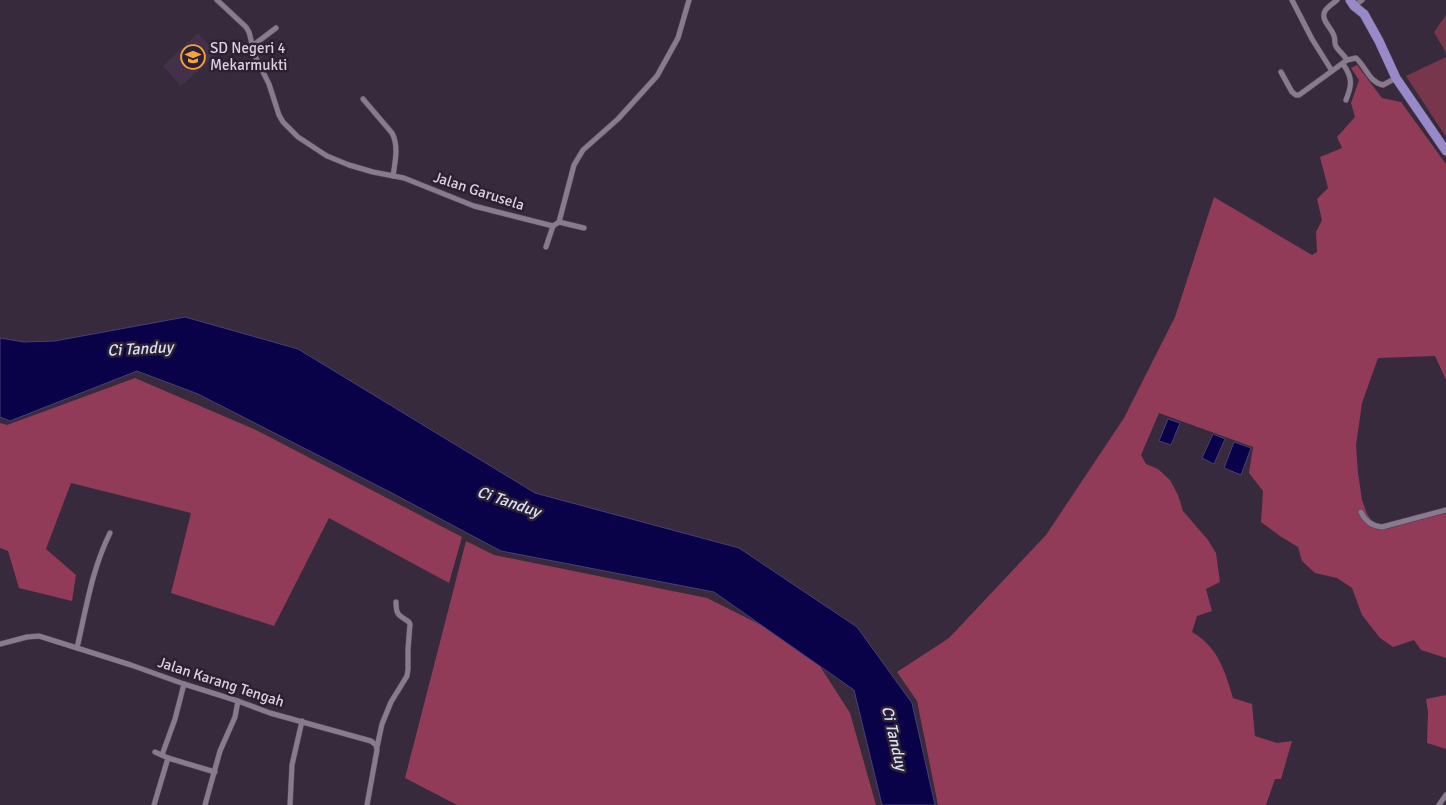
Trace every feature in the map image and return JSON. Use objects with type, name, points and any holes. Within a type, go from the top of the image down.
[{"type":"highway","points":[[1352,3],[1364,14],[1396,78],[1446,151]]},
{"type":"street","name":"Jalan Garusela","points":[[218,0],[246,27],[255,56],[270,84],[279,115],[283,122],[298,137],[327,156],[349,165],[404,178],[474,206],[553,226]]},
{"type":"street","points":[[546,246],[553,226],[559,222],[577,158],[589,144],[618,119],[657,76],[678,38],[689,0]]},
{"type":"street","points":[[1292,0],[1312,39],[1332,71]]},
{"type":"street","points":[[1337,0],[1326,9],[1324,19],[1334,36],[1337,49],[1344,55],[1350,74],[1350,90],[1346,100]]},
{"type":"street","points":[[1352,3],[1362,0]]},
{"type":"street","points":[[252,46],[276,28]]},
{"type":"street","points":[[1281,72],[1292,92],[1296,95],[1299,95],[1351,58],[1358,59],[1368,76],[1379,84],[1383,85],[1396,78]]},
{"type":"street","points":[[363,99],[395,138],[392,176]]},
{"type":"street","points":[[559,222],[584,228]]},
{"type":"street","points":[[1361,512],[1364,518],[1371,524],[1382,527],[1446,510]]},
{"type":"street","points":[[77,648],[92,578],[101,550],[110,533]]},
{"type":"street","points":[[367,805],[382,724],[408,669],[410,624],[398,615],[396,602]]},
{"type":"street","name":"Jalan Karang Tengah","points":[[0,644],[39,636],[270,713],[371,741],[377,747]]},
{"type":"street","points":[[154,805],[184,684]]},
{"type":"street","points":[[205,805],[222,746],[234,717],[238,701]]},
{"type":"street","points":[[290,805],[292,765],[302,721]]},
{"type":"street","points":[[155,752],[214,772]]},
{"type":"street","points":[[1439,805],[1446,795]]},
{"type":"shaded area","points":[[1446,15],[1446,53],[1434,32]]},
{"type":"shaded area","name":"SD Negeri 4 Mekarmukti","points":[[198,33],[217,54],[181,86],[163,66]]},
{"type":"shaded area","points":[[1446,57],[1446,137],[1406,76]]},
{"type":"shaded area","points":[[1357,65],[1382,98],[1401,102],[1446,164],[1446,380],[1435,356],[1378,358],[1362,403],[1356,445],[1362,500],[1367,514],[1372,521],[1386,529],[1446,513],[1446,658],[1421,650],[1414,640],[1393,647],[1380,638],[1362,615],[1352,588],[1337,578],[1315,573],[1302,561],[1298,547],[1261,522],[1263,491],[1249,473],[1253,447],[1159,413],[1141,455],[1146,464],[1158,469],[1170,480],[1178,495],[1183,511],[1208,540],[1216,553],[1220,582],[1206,589],[1212,611],[1197,616],[1192,632],[1208,645],[1219,660],[1233,698],[1252,704],[1255,736],[1277,743],[1292,741],[1281,779],[1275,779],[1266,805],[938,805],[917,701],[897,672],[949,638],[1046,535],[1124,418],[1175,317],[1214,197],[1312,255],[1317,252],[1316,232],[1322,220],[1317,199],[1328,188],[1320,157],[1342,148],[1337,137],[1355,117],[1351,103],[1359,80],[1351,68]]},
{"type":"shaded area","points":[[135,378],[256,430],[462,537],[449,583],[329,518],[274,626],[171,593],[191,513],[71,483],[46,549],[76,575],[72,601],[19,588],[8,551],[0,548],[0,423],[7,425]]},
{"type":"shaded area","points":[[466,541],[494,555],[707,598],[809,649],[850,713],[876,805],[457,805],[405,778]]},
{"type":"shaded area","points":[[1446,695],[1446,749],[1427,743],[1428,712],[1426,699]]},
{"type":"water","name":"Ci Tanduy","points":[[185,317],[298,349],[535,493],[739,548],[857,627],[912,703],[935,805],[882,805],[854,690],[714,592],[501,551],[198,394],[137,371],[10,421],[0,417],[0,338],[24,342],[55,341]]},
{"type":"water","points":[[1168,419],[1180,423],[1171,445],[1159,441]]},
{"type":"water","points":[[1213,434],[1225,439],[1214,464],[1202,458]]},
{"type":"water","points":[[1234,442],[1251,448],[1241,475],[1224,468]]},
{"type":"place","name":"SD Negeri 4 Mekarmukti","points":[[193,57]]}]
